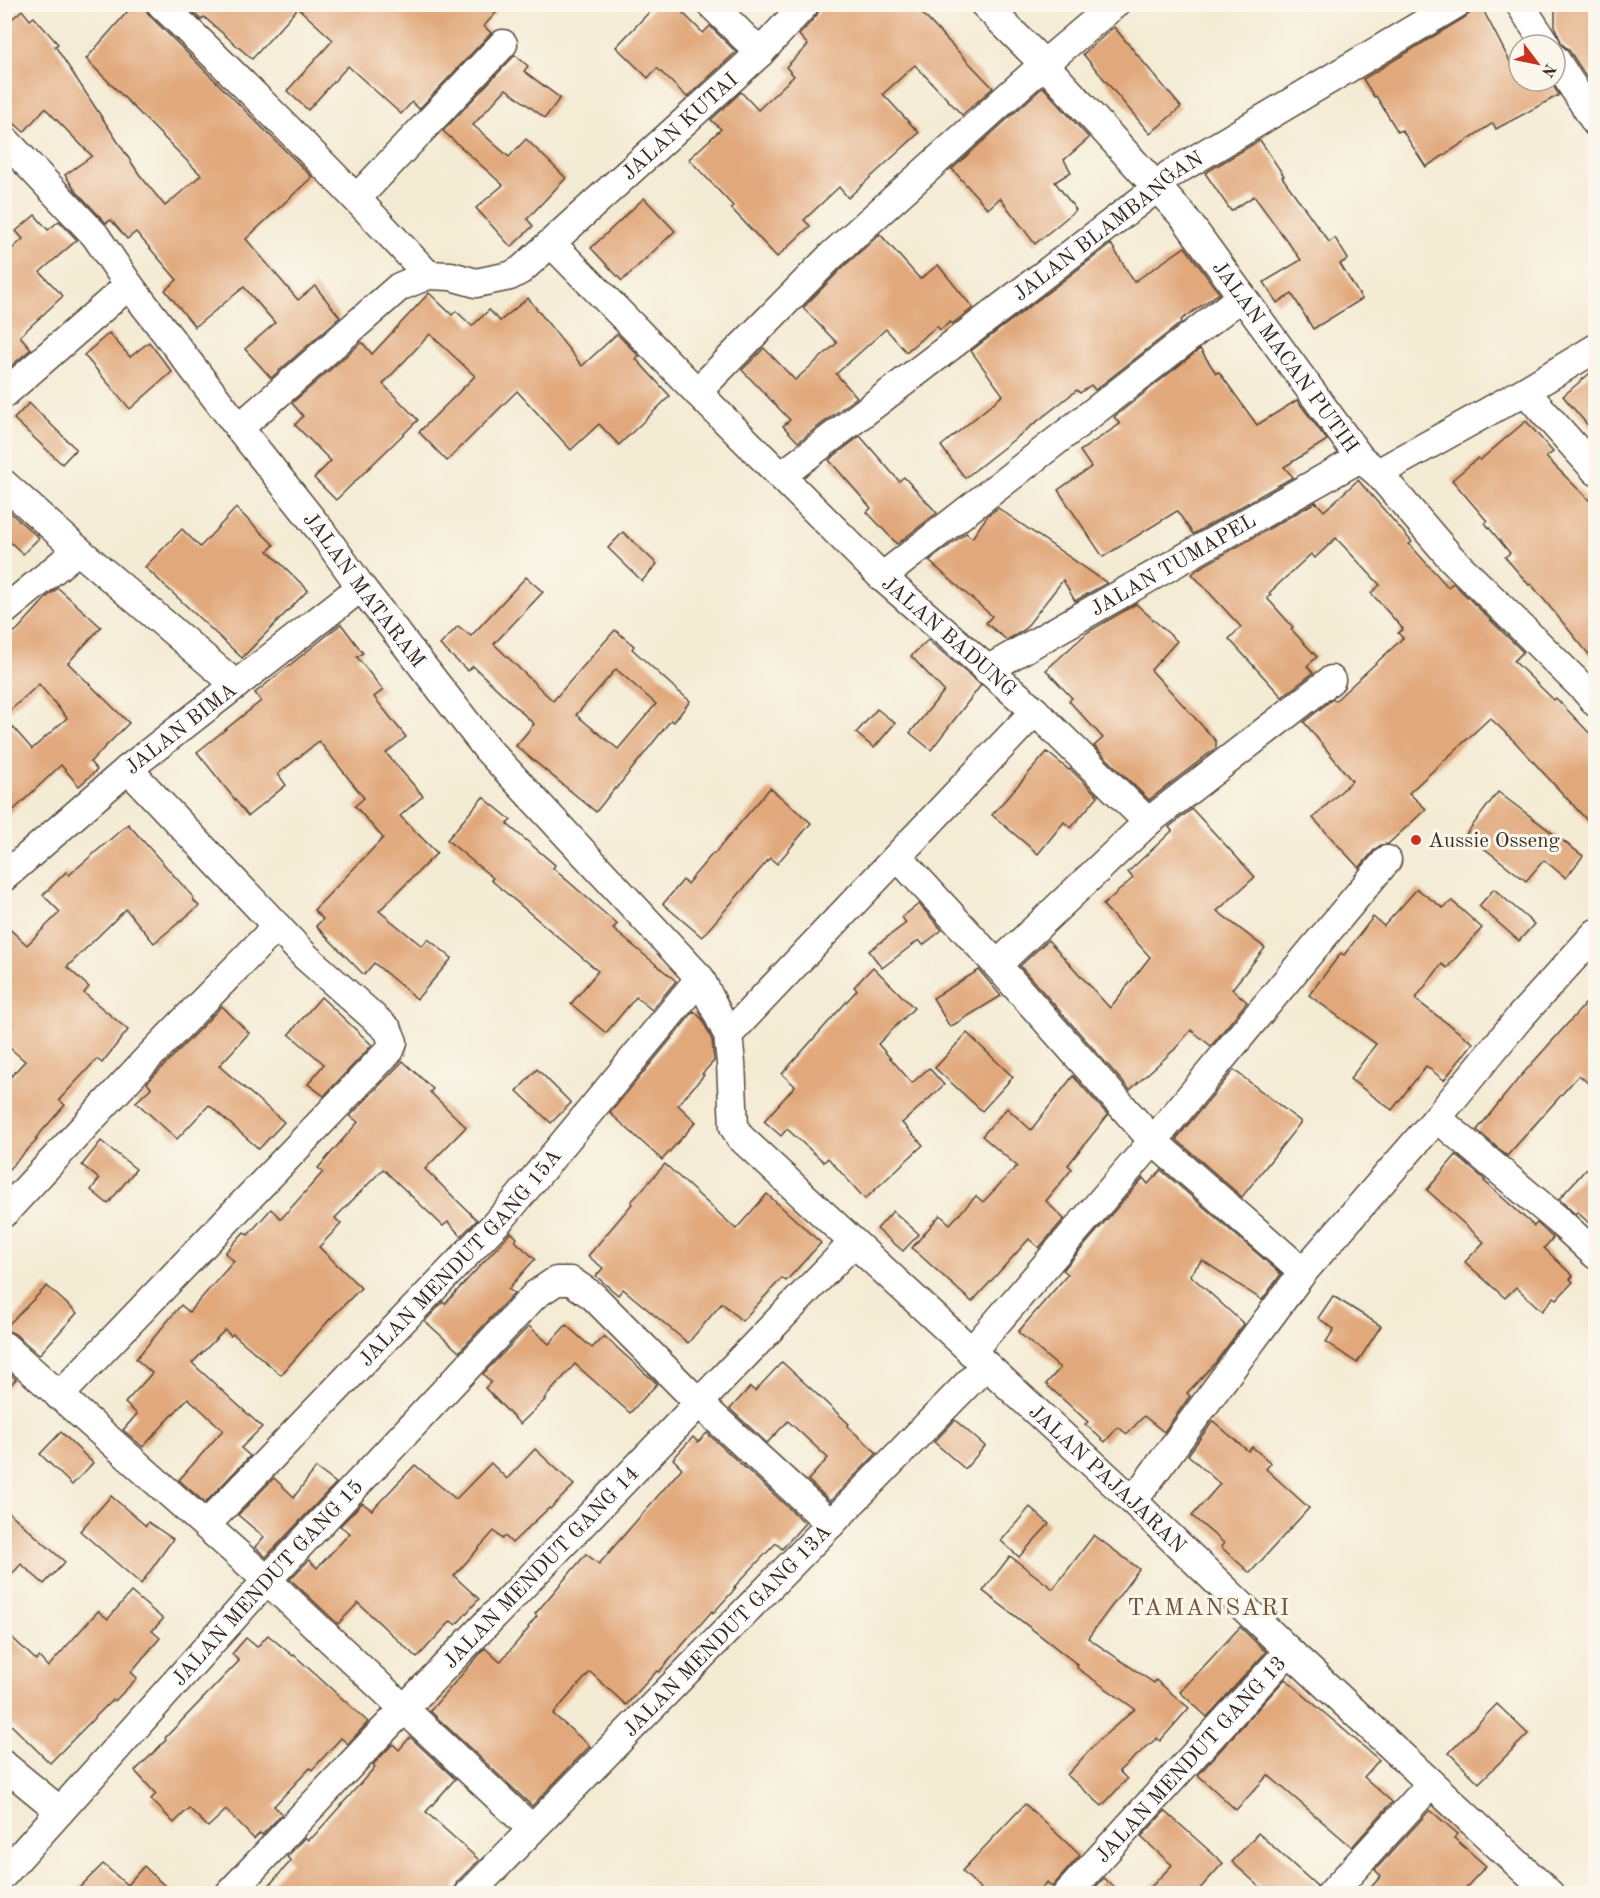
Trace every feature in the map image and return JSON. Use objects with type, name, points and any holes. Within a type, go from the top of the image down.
[{"type":"street","points":[[160,4],[357,198],[428,275],[399,287],[239,428]]},
{"type":"street","points":[[711,4],[760,53]]},
{"type":"street","name":"JALAN KUTAI","points":[[428,275],[451,276],[476,283],[510,276],[521,270],[760,53],[805,4]]},
{"type":"street","name":"JALAN MACAN PUTIH","points":[[984,4],[1044,64],[1184,217],[1369,466],[1450,558],[1592,690]]},
{"type":"street","points":[[697,392],[832,255],[1044,64],[1115,4]]},
{"type":"street","name":"JALAN BLAMBANGAN","points":[[782,476],[1157,188],[1169,175],[1456,4]]},
{"type":"street","points":[[1520,4],[1538,33]]},
{"type":"street","points":[[357,198],[503,44]]},
{"type":"street","points":[[1567,78],[1596,123]]},
{"type":"street","name":"JALAN MATARAM","points":[[4,139],[95,235],[129,285],[487,749],[700,978],[728,1035]]},
{"type":"street","name":"JALAN BADUNG","points":[[551,243],[882,577],[1035,711],[728,1035]]},
{"type":"street","points":[[4,394],[129,285]]},
{"type":"street","points":[[882,577],[1242,296]]},
{"type":"street","name":"JALAN TUMAPEL","points":[[987,670],[1369,466],[1525,391],[1596,348]]},
{"type":"street","points":[[1525,391],[1596,471]]},
{"type":"street","points":[[4,484],[237,685]]},
{"type":"street","points":[[4,611],[78,550]]},
{"type":"street","name":"JALAN BIMA","points":[[4,877],[128,769],[361,587]]},
{"type":"street","points":[[997,965],[1148,822],[1331,680]]},
{"type":"street","points":[[1035,711],[1148,822]]},
{"type":"street","points":[[59,1396],[390,1050],[393,1042],[388,1030],[306,957],[128,769]]},
{"type":"street","points":[[898,857],[1153,1141],[1303,1272]]},
{"type":"street","name":"JALAN MENDUT GANG 13A","points":[[469,1893],[831,1524],[978,1359],[1153,1141],[1387,860]]},
{"type":"street","points":[[4,1213],[155,1051],[277,926]]},
{"type":"street","points":[[1133,1501],[1303,1272],[1437,1118],[1520,1017],[1596,933]]},
{"type":"street","name":"JALAN MENDUT GANG 15A","points":[[206,1525],[505,1214],[700,978]]},
{"type":"street","name":"JALAN PAJAJARAN","points":[[728,1035],[732,1063],[734,1127],[740,1137],[1133,1501],[1289,1651],[1550,1893]]},
{"type":"street","points":[[1437,1118],[1557,1219],[1596,1255]]},
{"type":"street","name":"JALAN MENDUT GANG 14","points":[[229,1893],[853,1243]]},
{"type":"street","name":"JALAN MENDUT GANG 15","points":[[4,1874],[267,1580],[535,1295],[556,1281],[571,1281],[593,1296],[700,1404],[831,1524]]},
{"type":"street","points":[[4,1346],[267,1580],[532,1829]]},
{"type":"street","name":"JALAN MENDUT GANG 13","points":[[1067,1893],[1289,1651]]},
{"type":"street","points":[[4,1766],[60,1811]]},
{"type":"street","points":[[1331,1893],[1431,1784]]},
{"type":"building","points":[[134,4],[145,4],[145,9],[150,16],[312,177],[246,239],[298,300],[315,286],[340,317],[271,378],[245,349],[275,323],[244,287],[195,327],[165,290],[177,280],[136,232],[127,239],[111,220],[106,223],[75,190],[65,175],[92,156],[45,108],[24,132],[15,124],[13,126],[4,123],[4,26],[22,10],[30,20],[34,17],[58,44],[55,46],[139,174],[165,206],[201,175],[86,59]]},
{"type":"building","points":[[185,4],[504,4],[484,26],[491,33],[419,109],[412,102],[401,114],[348,66],[308,110],[287,91],[333,40],[298,8],[252,59],[204,17],[201,20]]},
{"type":"building","points":[[657,4],[674,4],[703,33],[710,26],[736,52],[687,97],[657,68],[648,78],[616,47]]},
{"type":"building","points":[[821,4],[913,4],[993,88],[962,115],[915,65],[883,94],[919,133],[848,198],[839,187],[804,220],[810,226],[777,257],[689,159],[721,129],[711,120],[741,92],[758,110],[794,76],[786,67],[808,45],[799,35],[817,15]]},
{"type":"building","points":[[1472,4],[1480,4],[1507,56],[1507,93],[1558,93],[1559,95],[1496,129],[1493,123],[1426,167],[1402,130],[1398,132],[1363,79],[1470,13]]},
{"type":"building","points":[[1555,4],[1596,4],[1596,70],[1587,78],[1567,48],[1567,33],[1557,33],[1555,28]]},
{"type":"building","points":[[1114,27],[1181,107],[1150,134],[1083,54]]},
{"type":"building","points":[[515,55],[528,66],[524,71],[560,98],[545,118],[506,89],[473,125],[509,157],[526,139],[566,178],[527,219],[533,226],[511,247],[476,208],[503,185],[443,131]]},
{"type":"building","points":[[1043,87],[1089,138],[1064,160],[1071,172],[1055,182],[1076,210],[1035,244],[1000,198],[988,209],[952,169]]},
{"type":"building","points":[[1260,140],[1284,176],[1282,177],[1329,242],[1335,238],[1348,259],[1340,264],[1362,299],[1313,329],[1292,294],[1277,303],[1264,282],[1301,260],[1254,196],[1231,211],[1205,173]]},
{"type":"building","points":[[644,198],[675,231],[622,281],[591,248]]},
{"type":"building","points":[[35,215],[48,230],[59,221],[77,240],[40,272],[63,296],[20,336],[31,349],[4,372],[4,256],[23,239],[16,231]]},
{"type":"building","points":[[880,234],[920,279],[938,265],[973,308],[940,330],[937,326],[906,352],[886,329],[836,374],[857,397],[798,442],[783,426],[790,420],[742,370],[764,348],[795,380],[837,343],[803,308],[843,267]]},
{"type":"building","points":[[1111,244],[1134,282],[1185,247],[1219,293],[1181,320],[1182,322],[1095,390],[1091,385],[1080,393],[1077,390],[965,478],[941,446],[1003,395],[971,351]]},
{"type":"building","points":[[429,293],[452,315],[456,311],[472,326],[489,310],[500,321],[528,298],[582,366],[617,334],[639,356],[636,359],[670,396],[619,445],[599,424],[571,450],[517,391],[447,461],[419,432],[475,376],[430,334],[383,384],[418,420],[336,500],[314,478],[331,461],[295,425],[303,416],[292,403],[362,342],[372,354]]},
{"type":"building","points":[[109,333],[130,357],[149,342],[172,372],[130,409],[84,355]]},
{"type":"building","points":[[1200,349],[1257,425],[1297,400],[1327,440],[1284,467],[1293,477],[1193,534],[1177,511],[1103,557],[1058,490],[1091,467],[1080,451],[1120,424],[1114,417]]},
{"type":"building","points":[[1596,368],[1596,435],[1563,396]]},
{"type":"building","points":[[29,403],[76,449],[62,464],[14,419]]},
{"type":"building","points":[[1526,421],[1553,452],[1546,457],[1596,507],[1596,663],[1531,584],[1529,585],[1505,557],[1510,553],[1485,523],[1487,521],[1452,480],[1478,458],[1480,460]]},
{"type":"building","points":[[860,436],[899,481],[904,477],[937,513],[897,544],[867,512],[871,508],[829,460]]},
{"type":"building","points":[[1358,480],[1412,542],[1409,544],[1448,587],[1453,583],[1523,652],[1514,661],[1554,700],[1556,698],[1596,740],[1596,830],[1490,718],[1409,793],[1426,809],[1388,844],[1375,849],[1359,868],[1313,818],[1352,781],[1304,722],[1333,699],[1335,701],[1403,638],[1398,633],[1403,629],[1371,593],[1380,585],[1336,538],[1315,558],[1311,554],[1269,593],[1271,595],[1267,598],[1317,657],[1307,666],[1313,673],[1282,697],[1229,639],[1241,627],[1192,574],[1316,502],[1324,511]]},
{"type":"building","points":[[4,507],[39,538],[23,554],[4,536]]},
{"type":"building","points":[[236,508],[274,545],[268,551],[308,590],[242,658],[145,567],[182,529],[200,547]]},
{"type":"building","points":[[998,508],[1107,583],[1075,601],[1063,580],[1024,630],[1007,640],[986,623],[992,616],[929,561],[966,533],[972,538],[988,515]]},
{"type":"building","points":[[623,532],[657,564],[642,581],[608,548]]},
{"type":"building","points":[[526,577],[543,592],[494,644],[553,701],[615,630],[634,646],[632,649],[690,701],[674,722],[671,720],[596,812],[516,746],[534,724],[473,666],[468,671],[440,645],[458,626],[471,636]],"holes":[[[616,669],[656,704],[618,749],[576,715]]]},
{"type":"building","points":[[58,588],[101,627],[68,663],[129,723],[90,762],[97,770],[79,786],[61,765],[4,819],[4,717],[32,749],[67,718],[39,684],[4,716],[4,640]]},
{"type":"building","points":[[1136,604],[1177,641],[1151,670],[1216,741],[1216,748],[1149,800],[1094,746],[1103,738],[1069,701],[1072,698],[1046,670],[1088,632]]},
{"type":"building","points":[[341,624],[363,653],[357,657],[383,690],[374,697],[406,737],[386,753],[423,796],[400,816],[437,853],[379,911],[422,946],[428,939],[452,958],[417,999],[374,963],[364,975],[316,926],[323,919],[314,910],[383,838],[355,806],[364,798],[319,741],[278,774],[286,785],[248,816],[197,752],[261,701],[255,693]]},
{"type":"building","points":[[928,640],[981,685],[931,750],[910,733],[944,691],[911,656]]},
{"type":"building","points":[[877,709],[895,723],[874,748],[856,733]]},
{"type":"building","points":[[1047,752],[1070,769],[1098,796],[1071,828],[1064,822],[1038,854],[992,815]]},
{"type":"building","points":[[770,788],[811,823],[777,864],[770,858],[702,937],[663,904],[683,880],[687,884]]},
{"type":"building","points":[[1498,792],[1583,856],[1566,878],[1544,860],[1526,881],[1466,834]]},
{"type":"building","points":[[483,797],[511,820],[507,824],[555,865],[553,868],[617,924],[613,929],[676,981],[652,1010],[636,997],[606,1033],[571,1004],[598,971],[447,840]]},
{"type":"building","points":[[1192,809],[1255,877],[1217,911],[1265,948],[1232,989],[1247,1002],[1211,1046],[1191,1030],[1175,1049],[1130,1090],[1020,966],[1048,940],[1110,1008],[1150,957],[1103,905],[1133,878],[1128,872],[1172,831],[1169,827]]},
{"type":"building","points":[[128,824],[199,906],[154,943],[126,909],[67,967],[89,987],[84,993],[128,1030],[102,1063],[97,1059],[59,1100],[65,1105],[35,1139],[37,1140],[4,1174],[4,1084],[25,1061],[4,1043],[4,924],[27,945],[60,912],[43,895],[66,872],[69,875]]},
{"type":"building","points":[[1417,889],[1443,908],[1452,901],[1482,928],[1447,968],[1442,964],[1415,999],[1473,1043],[1444,1080],[1426,1066],[1392,1110],[1350,1079],[1376,1044],[1309,995],[1341,953],[1344,955],[1373,917],[1384,926]]},
{"type":"building","points":[[1494,889],[1534,924],[1519,941],[1479,906]]},
{"type":"building","points":[[919,904],[942,930],[923,945],[919,940],[882,968],[869,951],[906,923],[902,917]]},
{"type":"building","points":[[873,967],[914,1008],[878,1044],[912,1083],[929,1068],[944,1085],[902,1123],[923,1145],[865,1199],[828,1158],[824,1162],[787,1129],[781,1136],[764,1121],[795,1086],[782,1074],[857,990],[854,987]]},
{"type":"building","points":[[979,970],[1001,996],[950,1027],[933,998]]},
{"type":"building","points":[[1596,992],[1596,1090],[1579,1075],[1507,1156],[1477,1130],[1519,1078]]},
{"type":"building","points":[[321,997],[372,1045],[324,1096],[308,1084],[324,1064],[289,1034]]},
{"type":"building","points":[[222,1006],[249,1033],[219,1066],[284,1122],[259,1149],[209,1105],[177,1139],[136,1102],[151,1088],[147,1083]]},
{"type":"building","points":[[694,1011],[702,1019],[712,1040],[714,1061],[678,1105],[696,1122],[662,1160],[610,1113]]},
{"type":"building","points":[[967,1033],[1013,1077],[982,1111],[935,1068]]},
{"type":"building","points":[[403,1061],[433,1089],[430,1092],[466,1127],[425,1169],[477,1220],[461,1236],[448,1222],[443,1226],[383,1169],[335,1218],[341,1224],[319,1247],[361,1288],[329,1320],[281,1375],[233,1334],[231,1336],[225,1330],[192,1363],[262,1427],[241,1448],[250,1456],[205,1503],[179,1480],[223,1430],[188,1398],[143,1447],[123,1430],[137,1414],[125,1403],[152,1373],[136,1359],[181,1305],[189,1312],[234,1261],[225,1253],[244,1232],[248,1235],[271,1209],[281,1219],[323,1172],[318,1168],[358,1122],[350,1116]]},
{"type":"building","points":[[537,1069],[571,1103],[551,1123],[517,1091]]},
{"type":"building","points":[[1234,1070],[1301,1122],[1242,1197],[1176,1139]]},
{"type":"building","points":[[1073,1076],[1108,1115],[1068,1165],[1072,1169],[1046,1201],[1064,1219],[1039,1248],[1029,1239],[972,1302],[912,1248],[940,1215],[950,1224],[976,1196],[983,1202],[1017,1166],[982,1136],[1007,1108],[1031,1130]]},
{"type":"building","points":[[101,1141],[136,1169],[108,1204],[91,1190],[99,1179],[82,1165]]},
{"type":"building","points":[[1456,1155],[1534,1226],[1537,1223],[1553,1238],[1544,1248],[1573,1276],[1570,1279],[1573,1282],[1557,1299],[1554,1297],[1542,1311],[1516,1287],[1505,1298],[1465,1262],[1484,1242],[1427,1190]]},
{"type":"building","points":[[1596,1158],[1596,1229],[1559,1199]]},
{"type":"building","points":[[665,1164],[736,1229],[767,1194],[821,1243],[786,1281],[782,1278],[742,1321],[722,1303],[688,1343],[623,1289],[618,1295],[596,1276],[603,1268],[588,1256]]},
{"type":"building","points":[[1161,1170],[1281,1274],[1262,1300],[1202,1260],[1190,1275],[1244,1324],[1215,1363],[1187,1393],[1190,1396],[1164,1432],[1144,1416],[1127,1434],[1118,1427],[1105,1442],[1085,1424],[1088,1422],[1046,1384],[1060,1368],[1018,1332],[1068,1274],[1063,1270],[1143,1178],[1148,1184]]},
{"type":"building","points":[[893,1211],[919,1234],[903,1251],[877,1229]]},
{"type":"building","points":[[511,1232],[517,1238],[515,1241],[535,1259],[508,1289],[514,1293],[459,1352],[425,1321],[443,1302],[445,1304]]},
{"type":"building","points":[[47,1286],[77,1313],[39,1355],[15,1334],[4,1329]]},
{"type":"building","points":[[1333,1296],[1381,1326],[1357,1363],[1326,1342],[1334,1329],[1318,1318]]},
{"type":"building","points":[[566,1325],[592,1348],[604,1336],[657,1384],[630,1413],[575,1364],[545,1400],[520,1424],[485,1388],[491,1382],[483,1374],[529,1326],[549,1344]]},
{"type":"building","points":[[782,1362],[877,1453],[830,1501],[808,1480],[828,1458],[788,1421],[767,1443],[730,1409],[750,1387],[755,1391]]},
{"type":"building","points":[[4,1369],[16,1379],[4,1392]]},
{"type":"building","points":[[955,1420],[985,1446],[965,1469],[934,1442]]},
{"type":"building","points":[[1213,1421],[1248,1451],[1252,1447],[1271,1463],[1266,1469],[1309,1508],[1250,1573],[1221,1547],[1224,1543],[1192,1516],[1220,1484],[1188,1455]]},
{"type":"building","points":[[61,1432],[93,1463],[72,1485],[40,1454]]},
{"type":"building","points":[[707,1433],[805,1523],[782,1549],[776,1543],[626,1705],[590,1672],[553,1714],[590,1746],[532,1806],[430,1711],[485,1648],[500,1662],[529,1628],[537,1616],[535,1614],[586,1554],[599,1564],[682,1468],[673,1459],[693,1437],[698,1442]]},
{"type":"building","points":[[535,1449],[574,1485],[512,1543],[505,1536],[502,1539],[494,1531],[454,1576],[479,1599],[456,1625],[451,1621],[417,1658],[358,1603],[338,1624],[290,1579],[309,1560],[317,1568],[350,1533],[340,1526],[362,1503],[372,1510],[415,1465],[456,1499],[491,1463],[507,1479]]},
{"type":"building","points":[[316,1468],[336,1483],[266,1557],[255,1547],[264,1537],[238,1515],[274,1478],[294,1497]]},
{"type":"building","points":[[111,1496],[146,1526],[148,1522],[173,1539],[141,1584],[80,1531]]},
{"type":"building","points":[[1030,1507],[1049,1524],[1019,1557],[1001,1541]]},
{"type":"building","points":[[4,1508],[65,1562],[44,1584],[21,1564],[4,1583]]},
{"type":"building","points":[[1094,1535],[1139,1569],[1088,1638],[1154,1683],[1156,1680],[1189,1708],[1160,1741],[1157,1738],[1119,1771],[1127,1779],[1102,1806],[1067,1775],[1099,1740],[1135,1709],[1077,1668],[1078,1665],[983,1591],[1010,1556],[1053,1589]]},
{"type":"building","points":[[131,1592],[163,1619],[152,1631],[160,1638],[131,1672],[137,1678],[50,1763],[4,1718],[4,1630],[36,1660],[39,1657],[48,1667],[98,1611],[108,1619]]},
{"type":"building","points":[[1240,1627],[1266,1652],[1207,1717],[1180,1692]]},
{"type":"building","points":[[268,1635],[294,1655],[368,1722],[348,1744],[341,1738],[312,1770],[310,1768],[274,1806],[282,1814],[262,1835],[260,1833],[254,1839],[226,1810],[208,1827],[189,1808],[174,1823],[151,1799],[156,1794],[135,1771],[239,1661],[232,1654],[246,1638],[257,1647]]},
{"type":"building","points":[[1285,1679],[1379,1760],[1364,1777],[1392,1802],[1352,1847],[1268,1775],[1236,1810],[1198,1775]]},
{"type":"building","points":[[1497,1704],[1528,1734],[1479,1783],[1449,1753]]},
{"type":"building","points":[[410,1737],[455,1779],[426,1812],[479,1860],[457,1882],[453,1893],[262,1893],[291,1861],[287,1857],[305,1837],[308,1840],[312,1838],[375,1767],[373,1765],[386,1751],[393,1744],[399,1750]]},
{"type":"building","points":[[1025,1804],[1080,1855],[1052,1887],[1047,1882],[1036,1893],[985,1893],[962,1871]]},
{"type":"building","points":[[1430,1810],[1458,1834],[1454,1838],[1486,1866],[1461,1893],[1366,1893],[1381,1876],[1375,1870]]},
{"type":"building","points":[[1165,1811],[1223,1863],[1196,1893],[1145,1893],[1172,1865],[1141,1837]]},
{"type":"building","points":[[1258,1833],[1317,1886],[1315,1893],[1267,1893],[1232,1862]]},
{"type":"building","points":[[103,1864],[127,1885],[144,1866],[172,1893],[74,1893]]},
{"type":"building","points":[[1104,1878],[1121,1893],[1090,1893]]},
{"type":"place","name":"Aussie Osseng","points":[[1416,840]]},
{"type":"district","name":"TAMANSARI","points":[[1209,1607]]}]
